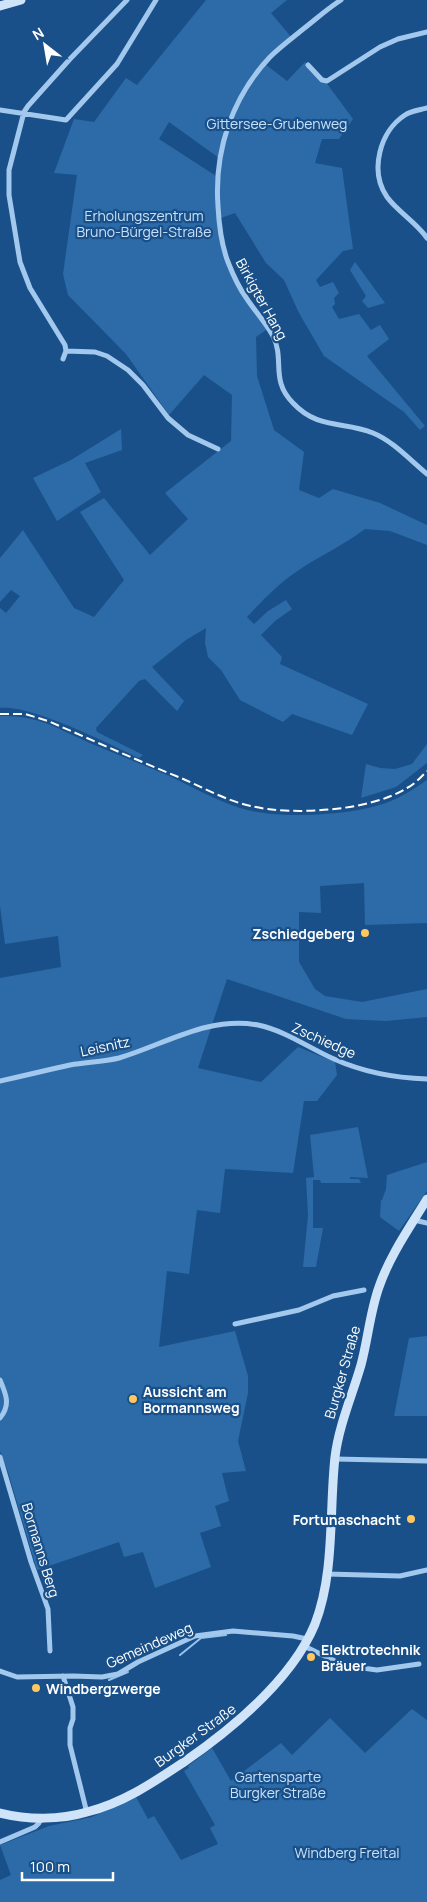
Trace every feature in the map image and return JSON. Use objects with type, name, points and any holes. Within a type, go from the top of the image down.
[{"type":"main road","points":[[0,6],[21,0]]},
{"type":"main road","name":"Burgker Straße","points":[[0,1813],[39,1817],[66,1816],[87,1813],[116,1803],[194,1755],[244,1717],[282,1676],[306,1643],[321,1606],[326,1574],[335,1459],[340,1428],[361,1364],[378,1289],[390,1262],[427,1199]]},
{"type":"street","points":[[63,359],[66,351],[65,345],[30,288],[20,262],[9,195],[8,170],[24,112],[68,61],[127,0]]},
{"type":"street","points":[[0,110],[24,112],[66,120],[117,64],[156,0]]},
{"type":"street","name":"Birkigter Hang","points":[[341,0],[275,52],[248,85],[229,123],[221,148],[217,176],[220,232],[230,266],[241,290],[269,328],[275,340],[279,377],[284,392],[292,402],[304,413],[322,422],[362,430],[379,436],[427,474]]},
{"type":"street","points":[[308,65],[322,80],[328,81],[380,47],[398,39],[427,32]]},
{"type":"street","points":[[427,108],[406,114],[388,133],[380,150],[378,170],[381,186],[388,198],[427,238]]},
{"type":"street","points":[[66,351],[95,352],[107,356],[128,370],[168,418],[188,435],[218,449]]},
{"type":"street","name":"Zschiedge","points":[[212,1025],[233,1023],[260,1026],[284,1034],[334,1059],[351,1065],[388,1075],[427,1079]]},
{"type":"street","name":"Leisnitz","points":[[0,1081],[72,1065],[119,1058],[181,1034],[212,1025]]},
{"type":"street","points":[[414,1220],[427,1223]]},
{"type":"street","points":[[235,1324],[299,1310],[333,1296],[364,1290]]},
{"type":"street","points":[[0,1380],[8,1404],[6,1411],[0,1418]]},
{"type":"street","name":"Bormanns Berg","points":[[0,1456],[31,1562],[48,1609],[50,1651]]},
{"type":"street","points":[[335,1459],[427,1461]]},
{"type":"street","points":[[326,1574],[400,1576],[427,1570]]},
{"type":"street","name":"Gemeindeweg","points":[[0,1671],[17,1677],[110,1676],[194,1636],[233,1631],[292,1636],[339,1663],[355,1667],[377,1670],[418,1664]]},
{"type":"street","points":[[63,1676],[73,1707],[70,1740],[87,1813]]},
{"type":"street","points":[[0,1842],[35,1827],[39,1823],[39,1817]]},
{"type":"green space","points":[[206,0],[287,0],[271,13],[292,38],[265,64],[287,81],[305,62],[325,81],[353,119],[339,139],[322,139],[315,163],[342,168],[353,249],[343,251],[316,280],[320,287],[333,282],[339,293],[334,298],[335,304],[332,307],[339,319],[359,314],[371,330],[380,325],[389,339],[367,356],[425,426],[420,430],[404,412],[324,356],[299,313],[284,280],[266,263],[235,213],[218,219],[235,278],[269,328],[256,337],[257,376],[274,430],[304,452],[299,490],[319,498],[333,489],[380,503],[427,525],[427,545],[390,531],[365,529],[292,575],[247,617],[254,624],[268,611],[286,600],[292,609],[275,621],[261,635],[282,657],[280,664],[368,704],[352,735],[292,714],[283,722],[240,700],[221,670],[208,657],[205,643],[206,628],[186,640],[152,667],[184,701],[177,711],[145,679],[139,681],[96,728],[97,732],[143,755],[139,758],[50,718],[14,708],[0,708],[0,608],[6,613],[20,596],[11,590],[0,602],[0,558],[23,530],[74,608],[94,617],[124,580],[80,512],[104,498],[150,555],[188,519],[165,493],[231,441],[232,395],[204,375],[169,415],[126,354],[68,295],[63,274],[77,175],[54,173],[74,119],[94,122],[126,78],[137,85]],"holes":[[[169,122],[219,158],[216,176],[159,139]]]},
{"type":"green space","points":[[355,262],[385,303],[368,308],[362,301],[366,296],[350,270]]},
{"type":"green space","points":[[121,429],[122,450],[85,463],[101,492],[57,521],[33,478],[71,460]]},
{"type":"green space","points":[[0,716],[28,718],[50,725],[167,775],[221,801],[256,812],[316,815],[357,810],[391,801],[427,780],[427,923],[365,925],[364,883],[320,886],[321,913],[299,912],[299,962],[315,989],[325,996],[362,1002],[427,989],[427,1017],[386,1021],[346,1019],[227,979],[198,1068],[261,1082],[298,1047],[335,1062],[337,1075],[317,1101],[304,1101],[293,1173],[225,1169],[220,1213],[197,1210],[189,1274],[167,1271],[159,1347],[235,1331],[248,1376],[248,1393],[238,1441],[246,1471],[222,1473],[229,1501],[215,1506],[221,1526],[200,1533],[211,1567],[155,1588],[143,1552],[124,1557],[119,1542],[37,1570],[0,1451],[0,978],[61,967],[58,936],[5,944],[0,906]]},
{"type":"green space","points":[[427,744],[427,763],[396,787],[361,798],[366,764],[380,768],[395,769],[412,764]]},
{"type":"green space","points":[[358,1127],[368,1178],[350,1177],[350,1179],[359,1179],[361,1183],[321,1183],[320,1180],[313,1180],[313,1228],[323,1228],[316,1267],[303,1267],[308,1215],[306,1178],[314,1177],[310,1135]]},
{"type":"green space","points":[[427,1162],[427,1191],[399,1231],[380,1217],[381,1200],[386,1189],[387,1175]]},
{"type":"green space","points":[[427,1336],[427,1416],[394,1416],[409,1338]]},
{"type":"green space","points":[[412,1709],[427,1720],[427,1902],[0,1902],[0,1880],[11,1875],[0,1845],[49,1826],[92,1817],[136,1797],[148,1819],[154,1816],[181,1860],[218,1844],[210,1828],[215,1825],[184,1771],[212,1748],[231,1781],[281,1743],[292,1755],[330,1718],[365,1753]]},
{"type":"waterway","points":[[180,1655],[201,1638],[226,1635]]},
{"type":"waterway","points":[[109,1680],[128,1672]]},
{"type":"railway","points":[[0,714],[25,714],[48,721],[224,798],[268,809],[309,811],[373,802],[392,796],[410,786],[427,771]]},
{"type":"place","name":"Zschiedgeberg","points":[[365,933]]},
{"type":"place","name":"Aussicht am Bormannsweg","points":[[133,1399]]},
{"type":"place","name":"Fortunaschacht","points":[[411,1519]]},
{"type":"place","name":"Elektrotechnik Bräuer","points":[[311,1657]]},
{"type":"place","name":"Windbergzwerge","points":[[36,1688]]},
{"type":"park label","name":"Gittersee-Grubenweg","points":[[277,123]]},
{"type":"park label","name":"Erholungszentrum Bruno-Bürgel-Straße","points":[[144,224]]},
{"type":"park label","name":"Gartensparte Burgker Straße","points":[[278,1784]]},
{"type":"park label","name":"Windberg Freital","points":[[347,1852]]}]
